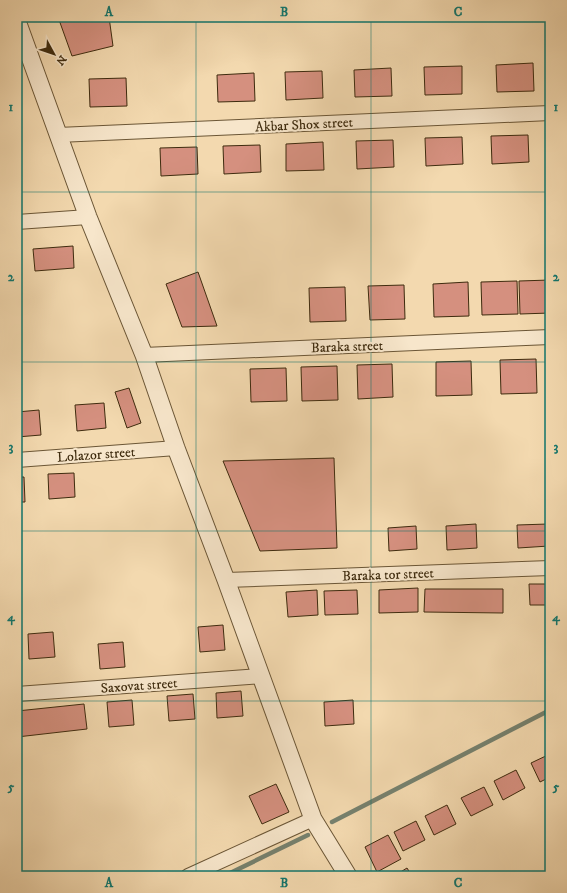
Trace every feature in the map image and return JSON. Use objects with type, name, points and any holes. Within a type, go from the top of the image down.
[{"type":"street","points":[[17,21],[88,217],[144,355],[176,448],[313,819],[348,876]]},
{"type":"street","name":"Akbar Shox street","points":[[58,135],[550,113]]},
{"type":"street","points":[[17,222],[88,217]]},
{"type":"street","name":"Baraka street","points":[[144,355],[550,337]]},
{"type":"street","name":"Lolazor street","points":[[17,460],[176,448]]},
{"type":"street","name":"Baraka tor street","points":[[226,580],[550,568]]},
{"type":"street","name":"Saxovat street","points":[[17,694],[261,676]]},
{"type":"street","points":[[188,876],[313,819]]},
{"type":"building","points":[[58,17],[109,17],[113,46],[72,56]]},
{"type":"building","points":[[533,63],[534,91],[497,92],[496,65]]},
{"type":"building","points":[[462,66],[462,94],[425,95],[424,67]]},
{"type":"building","points":[[391,68],[392,96],[355,97],[354,70]]},
{"type":"building","points":[[322,71],[323,98],[286,100],[285,72]]},
{"type":"building","points":[[254,73],[255,101],[218,102],[217,75]]},
{"type":"building","points":[[126,78],[127,106],[90,107],[89,79]]},
{"type":"building","points":[[528,135],[529,162],[492,164],[491,136]]},
{"type":"building","points":[[462,137],[463,164],[426,166],[425,138]]},
{"type":"building","points":[[393,140],[394,167],[357,169],[356,141]]},
{"type":"building","points":[[323,142],[324,170],[286,171],[286,144]]},
{"type":"building","points":[[260,145],[261,172],[224,174],[223,146]]},
{"type":"building","points":[[197,147],[198,174],[161,176],[160,148]]},
{"type":"building","points":[[73,246],[74,268],[35,271],[33,249]]},
{"type":"building","points":[[198,272],[217,326],[182,327],[166,284]]},
{"type":"building","points":[[550,280],[550,313],[520,314],[519,281]]},
{"type":"building","points":[[517,281],[518,314],[482,315],[481,282]]},
{"type":"building","points":[[468,282],[469,316],[434,317],[433,284]]},
{"type":"building","points":[[404,285],[405,319],[370,320],[368,286]]},
{"type":"building","points":[[345,287],[346,321],[310,322],[309,288]]},
{"type":"building","points":[[536,359],[537,393],[501,394],[500,360]]},
{"type":"building","points":[[471,361],[472,395],[436,396],[436,362]]},
{"type":"building","points":[[392,364],[393,397],[358,399],[357,365]]},
{"type":"building","points":[[337,366],[338,400],[302,401],[301,367]]},
{"type":"building","points":[[286,368],[287,401],[251,402],[250,369]]},
{"type":"building","points":[[129,388],[141,423],[127,428],[115,392]]},
{"type":"building","points":[[104,403],[106,428],[77,431],[75,405]]},
{"type":"building","points":[[39,410],[41,435],[17,437],[17,412]]},
{"type":"building","points":[[334,458],[337,548],[260,551],[223,461]]},
{"type":"building","points":[[74,473],[75,497],[49,499],[48,474]]},
{"type":"building","points":[[17,477],[24,477],[25,502],[17,502]]},
{"type":"building","points":[[476,524],[477,548],[447,550],[446,526]]},
{"type":"building","points":[[548,524],[549,546],[518,548],[517,525]]},
{"type":"building","points":[[416,526],[417,549],[389,551],[388,528]]},
{"type":"building","points":[[529,584],[550,584],[550,605],[530,605]]},
{"type":"building","points":[[418,588],[418,612],[379,613],[379,590]]},
{"type":"building","points":[[425,589],[503,589],[503,613],[424,612]]},
{"type":"building","points":[[317,590],[318,615],[288,617],[286,592]]},
{"type":"building","points":[[357,590],[358,614],[325,615],[324,591]]},
{"type":"building","points":[[223,625],[225,650],[200,652],[198,627]]},
{"type":"building","points":[[53,632],[55,657],[29,659],[28,634]]},
{"type":"building","points":[[123,642],[125,667],[100,669],[98,644]]},
{"type":"building","points":[[241,691],[243,716],[217,718],[216,693]]},
{"type":"building","points":[[193,694],[195,719],[169,721],[167,696]]},
{"type":"building","points":[[132,700],[134,725],[109,727],[107,702]]},
{"type":"building","points":[[353,700],[354,724],[325,726],[324,702]]},
{"type":"building","points":[[84,704],[87,729],[17,737],[17,711]]},
{"type":"building","points":[[550,754],[550,777],[540,782],[531,763]]},
{"type":"building","points":[[516,770],[525,788],[503,800],[494,781]]},
{"type":"building","points":[[276,784],[289,812],[262,824],[249,796]]},
{"type":"building","points":[[484,787],[493,805],[471,816],[461,798]]},
{"type":"building","points":[[447,805],[456,824],[434,835],[425,816]]},
{"type":"building","points":[[416,821],[425,840],[403,851],[394,832]]},
{"type":"building","points":[[388,835],[401,859],[377,872],[365,847]]},
{"type":"building","points":[[407,868],[412,876],[394,876]]},
{"type":"waterway","points":[[332,822],[550,710]]},
{"type":"waterway","points":[[224,876],[308,835]]}]
